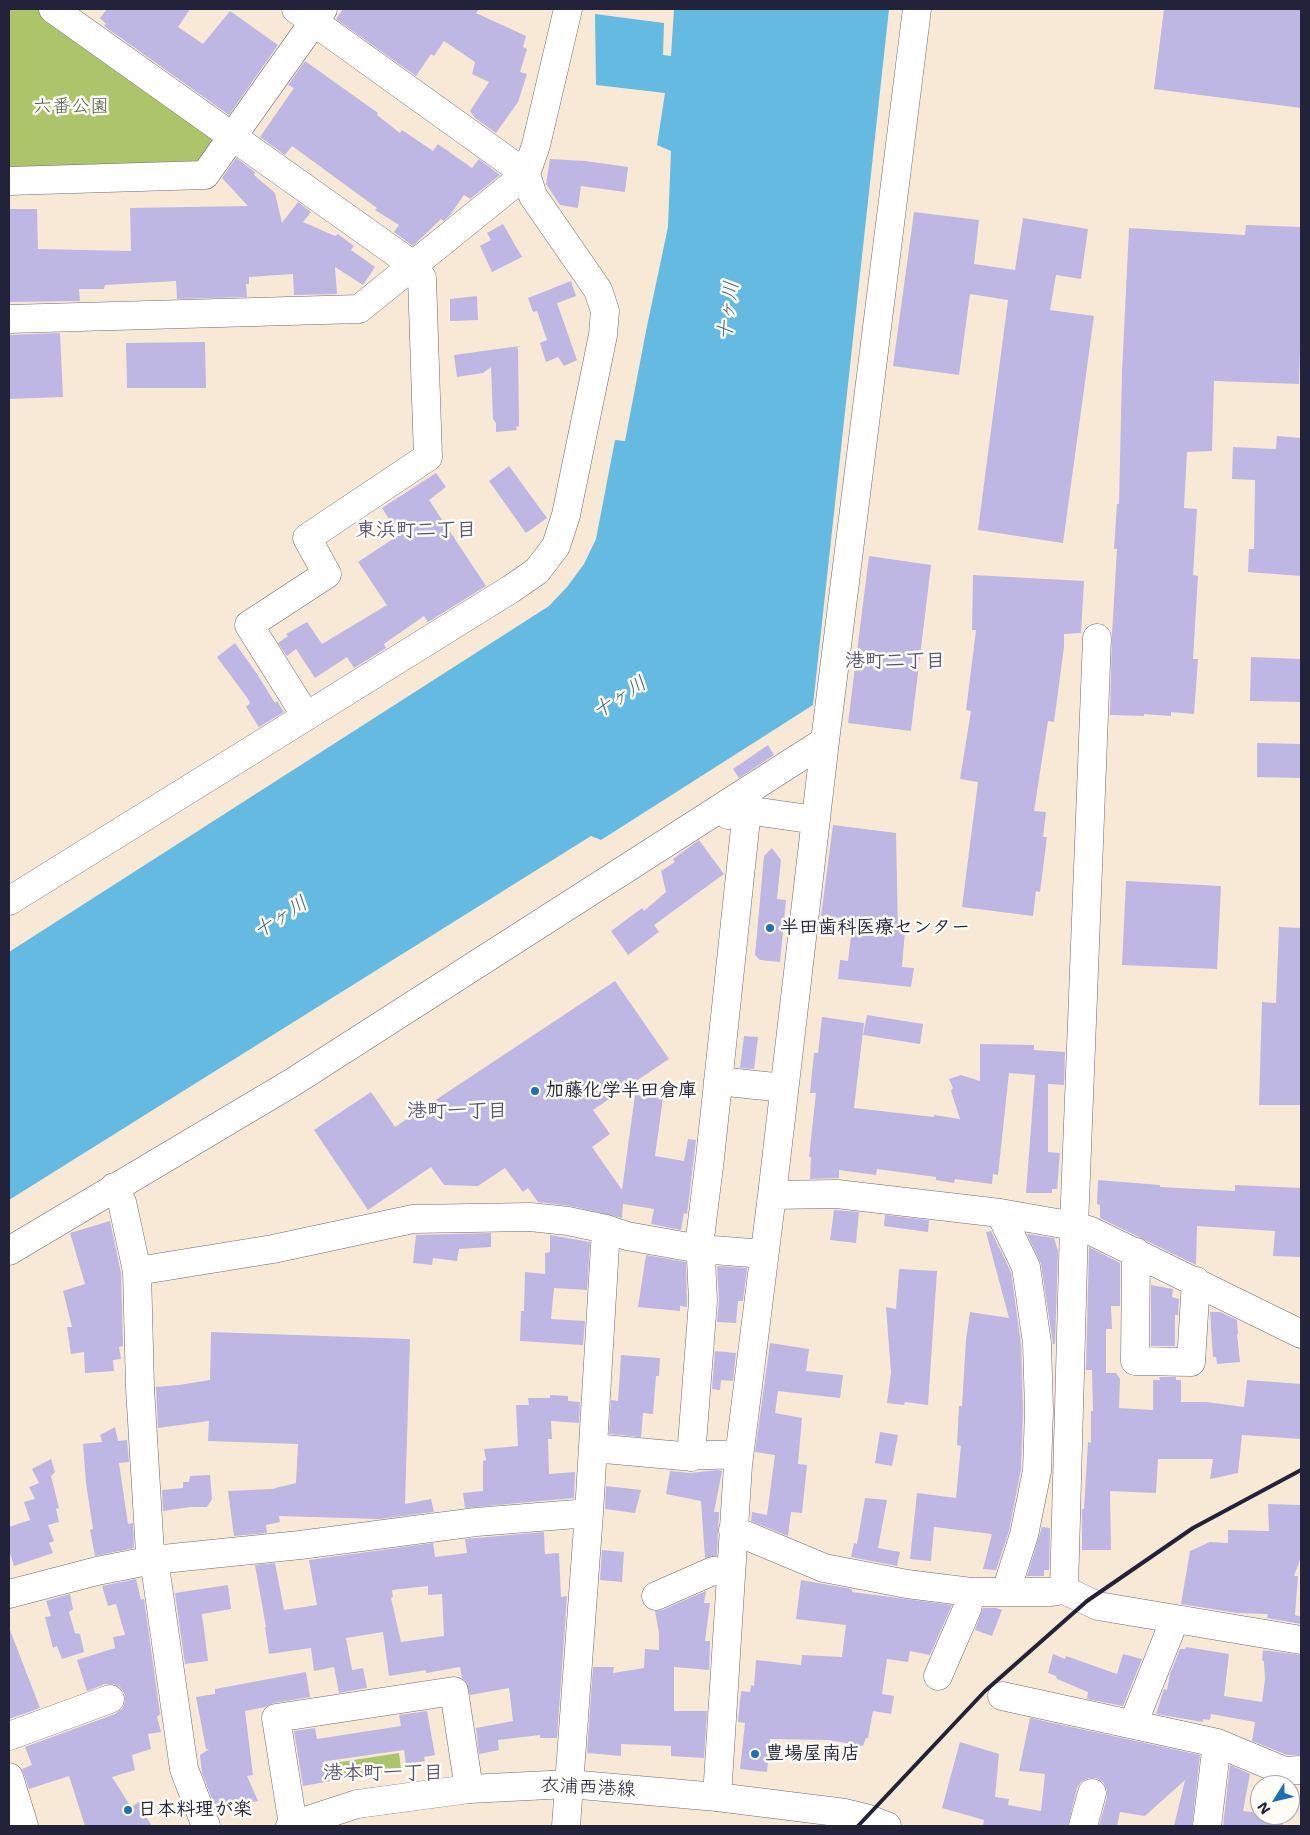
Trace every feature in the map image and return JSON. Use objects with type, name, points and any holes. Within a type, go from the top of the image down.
[{"type":"street","points":[[53,9],[413,265],[422,278],[428,457],[307,538],[327,574],[248,625],[306,716]]},
{"type":"street","points":[[9,319],[359,309],[526,174],[536,145],[568,9]]},
{"type":"street","points":[[717,1797],[739,1454],[916,9]]},
{"type":"street","points":[[9,181],[205,175],[312,13],[526,174],[533,196],[598,290],[605,311],[601,344],[566,515],[556,546],[537,571],[9,901]]},
{"type":"street","points":[[1064,1590],[1074,1226],[1097,638]]},
{"type":"street","points":[[9,1251],[293,1082],[701,822],[747,801],[825,741]]},
{"type":"street","points":[[747,801],[816,820]]},
{"type":"street","points":[[691,1456],[703,1301],[700,1238],[747,801]]},
{"type":"street","points":[[718,1081],[784,1088]]},
{"type":"street","points":[[114,1187],[122,1202],[137,1271],[140,1388],[150,1553],[153,1560],[184,1769],[206,1826]]},
{"type":"street","points":[[772,1196],[837,1194],[1000,1213],[1074,1226],[1091,1231],[1136,1252],[1301,1334]]},
{"type":"street","points":[[1000,1213],[1026,1267],[1037,1343],[1040,1410],[1037,1471],[1024,1534],[1006,1591]]},
{"type":"street","points":[[137,1271],[272,1249],[413,1219],[530,1217],[568,1221],[606,1229],[626,1236],[700,1249],[764,1254]]},
{"type":"street","points":[[566,1826],[589,1513],[606,1229]]},
{"type":"street","points":[[1136,1252],[1135,1361],[1191,1362],[1196,1281]]},
{"type":"street","points":[[593,1448],[691,1456],[739,1454]]},
{"type":"street","points":[[9,1594],[97,1571],[153,1560],[300,1545],[476,1522],[589,1513]]},
{"type":"street","points":[[733,1530],[824,1568],[907,1584],[971,1592],[1051,1592],[1064,1590],[1098,1606],[1301,1640]]},
{"type":"street","points":[[656,1596],[713,1571],[731,1573]]},
{"type":"street","points":[[938,1676],[967,1609],[971,1592]]},
{"type":"street","points":[[1133,1724],[1176,1619]]},
{"type":"street","points":[[291,1826],[276,1718],[454,1691],[469,1789]]},
{"type":"street","points":[[1002,1696],[1217,1743],[1284,1770],[1301,1770]]},
{"type":"street","points":[[9,1736],[110,1699]]},
{"type":"street","points":[[1207,1826],[1217,1743]]},
{"type":"street","points":[[9,1777],[24,1826]]},
{"type":"street","name":"衣浦西港線","points":[[291,1826],[356,1804],[469,1789],[569,1784],[717,1797],[846,1813],[887,1826]]},
{"type":"street","points":[[1083,1826],[1092,1793]]},
{"type":"green space","name":"六番公園","points":[[9,9],[41,9],[215,133],[216,143],[193,167],[9,171]]},
{"type":"green space","points":[[399,1753],[401,1769],[337,1781],[334,1763]]},
{"type":"water","name":"十ヶ川","points":[[674,9],[889,9],[813,705],[601,840],[591,836],[9,1200],[9,952],[549,606],[567,587],[584,564],[596,539],[615,440],[625,441],[668,227],[671,151],[657,145],[665,93],[596,85],[595,14],[664,23],[663,55],[671,56]]},
{"type":"building","points":[[107,9],[190,9],[178,27],[203,44],[230,11],[278,45],[229,115],[104,26],[106,24],[100,18]]},
{"type":"building","points":[[343,9],[479,9],[476,13],[526,36],[523,47],[527,49],[520,72],[527,74],[518,102],[496,133],[475,118],[470,111],[489,82],[472,74],[475,62],[444,41],[434,56],[431,54],[416,76],[336,19]]},
{"type":"building","points":[[1164,9],[1301,9],[1301,108],[1154,89]]},
{"type":"building","points":[[305,61],[378,113],[377,115],[400,133],[402,130],[433,151],[438,144],[472,168],[479,159],[500,175],[470,199],[464,195],[444,221],[441,219],[413,246],[394,232],[399,225],[375,210],[377,208],[292,146],[285,155],[260,137],[294,88],[288,85]]},
{"type":"building","points":[[236,158],[255,172],[254,175],[275,193],[282,223],[298,202],[311,212],[303,222],[335,236],[338,234],[354,246],[351,250],[375,267],[363,285],[335,267],[337,294],[294,295],[293,274],[249,277],[249,284],[246,284],[247,297],[177,299],[176,281],[105,285],[104,289],[79,289],[80,301],[9,302],[9,209],[37,209],[38,249],[131,251],[130,208],[248,206],[222,178]]},
{"type":"building","points":[[550,159],[585,161],[628,167],[625,192],[581,186],[578,208],[560,205],[546,184]]},
{"type":"building","points":[[914,212],[979,220],[974,264],[1015,270],[1023,218],[1088,229],[1081,279],[1056,275],[1050,310],[1094,316],[1063,543],[978,530],[1008,300],[970,294],[959,375],[893,366]]},
{"type":"building","points":[[503,224],[522,257],[492,272],[480,246],[491,240],[487,233]]},
{"type":"building","points":[[1246,225],[1301,227],[1299,384],[1214,381],[1212,451],[1187,452],[1184,508],[1197,509],[1193,575],[1198,576],[1193,659],[1198,659],[1194,714],[1171,712],[1171,716],[1144,714],[1144,716],[1110,715],[1117,549],[1114,549],[1117,504],[1119,504],[1122,372],[1129,228],[1245,235]]},
{"type":"building","points":[[571,281],[576,296],[557,303],[577,360],[564,366],[558,357],[546,362],[540,343],[547,340],[537,311],[533,312],[528,298]]},
{"type":"building","points":[[477,296],[478,320],[450,321],[450,299]]},
{"type":"building","points":[[60,333],[63,397],[9,399],[9,335]]},
{"type":"building","points":[[205,342],[206,388],[127,388],[126,343]]},
{"type":"building","points":[[520,346],[515,349],[518,348],[519,426],[516,427],[517,430],[496,432],[496,423],[493,419],[491,367],[483,373],[457,377],[454,355]]},
{"type":"building","points":[[1277,436],[1301,438],[1301,576],[1248,572],[1249,549],[1254,549],[1255,480],[1232,479],[1233,447],[1276,449]]},
{"type":"building","points":[[509,466],[547,518],[526,533],[489,481]]},
{"type":"building","points":[[436,473],[446,487],[429,500],[486,586],[428,622],[424,616],[384,644],[386,648],[354,668],[347,657],[315,678],[296,649],[287,656],[278,643],[288,636],[286,634],[307,622],[322,644],[387,605],[358,562],[399,535],[382,508]]},
{"type":"building","points":[[869,556],[931,565],[911,731],[848,723]]},
{"type":"building","points":[[973,575],[1084,581],[1081,633],[1064,634],[1054,722],[1048,721],[1034,811],[1046,812],[1043,837],[1047,837],[1040,892],[1036,891],[1033,916],[962,907],[978,782],[960,779],[971,711],[966,710],[976,630],[972,630]]},
{"type":"building","points":[[235,643],[275,703],[277,701],[284,712],[259,727],[246,707],[250,703],[248,699],[217,657]]},
{"type":"building","points":[[1251,657],[1301,659],[1301,702],[1250,701]]},
{"type":"building","points":[[1257,743],[1301,744],[1301,778],[1257,777]]},
{"type":"building","points":[[768,745],[774,755],[739,778],[733,769]]},
{"type":"building","points":[[833,825],[896,833],[898,930],[905,930],[902,967],[914,968],[911,987],[838,979],[840,960],[848,961],[853,919],[821,916]]},
{"type":"building","points":[[699,840],[724,874],[654,925],[659,932],[628,955],[611,931],[642,908],[644,911],[666,892],[661,871],[675,862],[673,859]]},
{"type":"building","name":"半田歯科医療センター","points":[[772,848],[781,860],[777,899],[786,900],[780,962],[760,960],[755,955],[764,856]]},
{"type":"building","points":[[1126,881],[1221,886],[1217,969],[1122,965]]},
{"type":"building","points":[[1279,927],[1301,928],[1301,1105],[1259,1105],[1262,1002],[1276,1003]]},
{"type":"building","points":[[615,981],[669,1059],[593,1110],[610,1134],[592,1147],[622,1190],[635,1095],[663,1098],[655,1156],[684,1161],[688,1139],[696,1140],[687,1214],[684,1213],[681,1230],[651,1224],[654,1209],[623,1204],[622,1218],[571,1206],[538,1202],[528,1188],[523,1192],[505,1168],[478,1186],[444,1185],[431,1167],[368,1210],[314,1130],[371,1092],[395,1127]]},
{"type":"building","points":[[867,1015],[923,1024],[920,1044],[863,1035]]},
{"type":"building","points":[[822,1017],[864,1023],[854,1108],[960,1119],[949,1079],[961,1075],[980,1081],[980,1044],[1034,1045],[1034,1050],[1065,1052],[1064,1085],[1048,1084],[1048,1152],[1060,1153],[1057,1189],[1052,1189],[1052,1193],[1026,1193],[1035,1075],[1009,1073],[998,1175],[993,1174],[992,1184],[955,1179],[954,1183],[936,1180],[936,1177],[877,1169],[876,1175],[839,1170],[839,1178],[810,1179],[811,1157],[809,1157],[816,1093],[810,1093],[814,1053],[818,1053]]},
{"type":"building","points":[[744,1036],[758,1037],[754,1069],[740,1068]]},
{"type":"building","points":[[1098,1180],[1160,1185],[1160,1187],[1235,1191],[1235,1185],[1301,1188],[1300,1257],[1273,1256],[1275,1231],[1197,1226],[1196,1265],[1100,1218],[1100,1205],[1097,1204]]},
{"type":"building","points":[[834,1210],[859,1212],[856,1243],[830,1240]]},
{"type":"building","points":[[885,1215],[929,1220],[928,1232],[884,1226]]},
{"type":"building","points":[[110,1221],[121,1273],[123,1346],[119,1347],[121,1359],[113,1360],[114,1371],[85,1373],[84,1352],[71,1354],[67,1327],[72,1327],[63,1291],[85,1284],[70,1233]]},
{"type":"building","points":[[991,1231],[1011,1272],[1021,1344],[1023,1410],[1021,1469],[1009,1531],[996,1570],[983,1569],[992,1534],[934,1527],[931,1561],[910,1559],[917,1493],[956,1498],[961,1446],[957,1445],[959,1406],[962,1406],[966,1340],[970,1312],[1009,1318],[986,1232]]},
{"type":"building","points":[[491,1233],[491,1247],[459,1249],[457,1261],[433,1258],[432,1265],[413,1263],[416,1235]]},
{"type":"building","points":[[1027,1234],[1054,1238],[1058,1251],[1055,1344],[1053,1344],[1041,1264]]},
{"type":"building","points":[[550,1235],[590,1242],[587,1290],[554,1288],[551,1319],[585,1321],[583,1345],[520,1341],[521,1311],[524,1311],[525,1272],[545,1274],[545,1253],[550,1252]]},
{"type":"building","points":[[1089,1247],[1120,1263],[1120,1306],[1111,1306],[1112,1329],[1106,1329],[1106,1373],[1116,1373],[1120,1379],[1119,1408],[1153,1410],[1153,1380],[1160,1380],[1159,1377],[1176,1377],[1176,1380],[1181,1380],[1181,1402],[1206,1402],[1244,1407],[1247,1380],[1301,1384],[1301,1439],[1242,1435],[1238,1473],[1210,1479],[1213,1459],[1158,1459],[1156,1493],[1110,1491],[1111,1550],[1082,1550],[1082,1509],[1084,1509],[1088,1442],[1091,1443],[1091,1411],[1093,1411],[1092,1370],[1086,1370]]},
{"type":"building","points":[[646,1255],[686,1262],[687,1307],[680,1306],[680,1311],[638,1307]]},
{"type":"building","points":[[717,1266],[747,1268],[743,1301],[738,1301],[736,1323],[717,1322],[719,1300]]},
{"type":"building","points":[[899,1269],[937,1271],[928,1405],[905,1402],[904,1405],[887,1403],[891,1373],[886,1307],[896,1309]]},
{"type":"building","points":[[1151,1285],[1173,1289],[1172,1297],[1179,1299],[1178,1315],[1175,1315],[1175,1346],[1151,1346]]},
{"type":"building","points":[[1210,1312],[1220,1312],[1237,1320],[1240,1362],[1217,1364],[1216,1357],[1213,1357]]},
{"type":"building","points":[[211,1332],[410,1339],[405,1504],[431,1499],[434,1512],[379,1519],[279,1516],[280,1522],[266,1525],[267,1533],[234,1536],[228,1491],[272,1489],[296,1483],[298,1444],[208,1441],[209,1421],[158,1428],[156,1387],[210,1380]]},
{"type":"building","points":[[770,1343],[809,1349],[806,1371],[843,1375],[840,1398],[778,1391],[775,1413],[802,1418],[798,1464],[807,1465],[802,1513],[791,1512],[788,1536],[751,1521],[752,1512],[767,1515],[775,1455],[755,1452]]},
{"type":"building","points":[[715,1351],[736,1353],[733,1381],[721,1380],[720,1390],[712,1389]]},
{"type":"building","points":[[621,1355],[660,1358],[659,1376],[656,1376],[653,1414],[643,1413],[641,1437],[609,1434],[611,1400],[618,1401]]},
{"type":"building","points":[[550,1395],[568,1396],[568,1401],[580,1402],[579,1423],[551,1421],[552,1439],[548,1439],[549,1474],[575,1472],[574,1498],[465,1508],[463,1493],[483,1491],[483,1461],[486,1460],[484,1449],[518,1446],[516,1405],[529,1405],[528,1398],[550,1398]]},
{"type":"building","points":[[115,1427],[118,1441],[127,1440],[129,1462],[119,1463],[128,1524],[133,1523],[134,1548],[95,1556],[90,1530],[93,1529],[86,1483],[83,1444],[102,1442],[100,1435]]},
{"type":"building","points":[[880,1432],[898,1435],[892,1466],[875,1463]]},
{"type":"building","points":[[51,1459],[55,1472],[51,1476],[59,1508],[56,1509],[59,1522],[48,1525],[54,1541],[49,1543],[53,1553],[14,1566],[9,1550],[9,1527],[30,1520],[24,1502],[35,1499],[29,1487],[39,1483],[32,1469]]},
{"type":"building","points":[[670,1471],[690,1473],[722,1471],[714,1512],[719,1512],[717,1556],[705,1558],[701,1501],[666,1494]]},
{"type":"building","points":[[210,1475],[212,1499],[207,1507],[163,1511],[162,1490],[183,1488],[183,1482],[189,1482],[190,1476]]},
{"type":"building","points":[[606,1486],[641,1490],[635,1513],[605,1509]]},
{"type":"building","points":[[865,1498],[887,1500],[878,1548],[900,1552],[897,1566],[851,1557],[854,1543],[857,1544]]},
{"type":"building","points":[[1268,1504],[1300,1505],[1301,1557],[1294,1576],[1298,1576],[1295,1615],[1301,1617],[1301,1624],[1267,1618],[1268,1614],[1237,1613],[1181,1604],[1190,1551],[1210,1542],[1228,1543],[1228,1530],[1269,1531]]},
{"type":"building","points":[[1042,1527],[1050,1528],[1049,1570],[1044,1570],[1044,1576],[1027,1576]]},
{"type":"building","points":[[544,1532],[545,1554],[559,1553],[561,1597],[567,1596],[557,1738],[540,1738],[540,1735],[498,1740],[499,1750],[479,1754],[476,1728],[513,1721],[509,1688],[470,1695],[466,1682],[462,1678],[460,1667],[426,1673],[426,1670],[389,1676],[383,1632],[346,1638],[352,1670],[363,1668],[367,1688],[339,1693],[334,1667],[314,1671],[311,1648],[269,1654],[255,1565],[275,1563],[284,1610],[317,1605],[309,1560],[433,1543],[435,1557],[467,1553],[465,1539]],"holes":[[[428,1586],[428,1595],[442,1594],[444,1636],[401,1642],[391,1598],[393,1597],[392,1590]]]},
{"type":"building","points":[[602,1550],[624,1552],[622,1582],[600,1580]]},
{"type":"building","points":[[136,1579],[141,1600],[144,1599],[160,1714],[157,1717],[161,1732],[148,1734],[151,1749],[132,1755],[135,1770],[112,1777],[131,1807],[142,1800],[151,1813],[146,1817],[152,1826],[85,1826],[69,1776],[29,1789],[22,1769],[32,1765],[25,1747],[115,1714],[122,1709],[125,1702],[125,1694],[120,1687],[113,1684],[105,1684],[87,1691],[77,1660],[115,1648],[113,1637],[125,1635],[116,1604],[108,1606],[102,1586]]},
{"type":"building","points":[[801,1580],[852,1589],[852,1592],[952,1605],[930,1655],[910,1651],[908,1662],[887,1659],[882,1694],[894,1696],[891,1714],[873,1711],[868,1738],[866,1738],[863,1746],[829,1740],[770,1739],[767,1772],[740,1769],[745,1723],[738,1722],[741,1691],[750,1692],[751,1685],[754,1686],[756,1660],[801,1665],[802,1655],[842,1657],[846,1625],[796,1619]]},
{"type":"building","points":[[228,1585],[231,1609],[202,1614],[208,1661],[185,1664],[175,1593]]},
{"type":"building","points":[[706,1591],[704,1603],[710,1603],[705,1641],[710,1641],[709,1670],[674,1667],[674,1711],[707,1711],[704,1758],[671,1756],[671,1746],[621,1744],[621,1756],[587,1753],[593,1667],[614,1667],[613,1673],[644,1668],[645,1649],[659,1650],[659,1633],[655,1611],[662,1610]]},
{"type":"building","points":[[70,1594],[73,1609],[69,1612],[75,1633],[80,1634],[84,1652],[62,1659],[57,1646],[53,1648],[45,1617],[51,1616],[46,1601]]},
{"type":"building","points":[[983,1608],[1002,1610],[992,1636],[975,1630]]},
{"type":"building","points":[[9,1630],[40,1708],[9,1719]]},
{"type":"building","points":[[1186,1647],[1229,1654],[1224,1696],[1262,1702],[1265,1679],[1264,1662],[1262,1660],[1263,1650],[1301,1655],[1301,1755],[1287,1755],[1252,1741],[1255,1722],[1211,1714],[1210,1720],[1203,1719],[1203,1722],[1156,1714],[1164,1689],[1167,1690],[1170,1674],[1180,1649],[1185,1649]]},
{"type":"building","points":[[1053,1654],[1065,1659],[1066,1656],[1117,1674],[1123,1654],[1142,1659],[1123,1706],[1087,1699],[1088,1692],[1057,1679],[1056,1676],[1048,1673]]},
{"type":"building","points":[[306,1672],[310,1697],[274,1703],[245,1711],[253,1775],[247,1776],[258,1801],[235,1805],[235,1801],[214,1804],[202,1773],[200,1755],[209,1749],[206,1749],[196,1697],[215,1694],[215,1689]]},
{"type":"building","points":[[427,1711],[435,1755],[424,1757],[425,1761],[406,1764],[404,1750],[327,1761],[331,1781],[303,1786],[294,1731],[315,1728],[317,1739],[401,1726],[399,1715]]},
{"type":"building","points":[[1030,1718],[1200,1755],[1192,1826],[1174,1826],[1185,1780],[1145,1816],[1120,1812],[1117,1826],[1099,1826],[1107,1797],[1107,1790],[1103,1782],[1096,1778],[1089,1778],[1081,1782],[1077,1788],[1068,1826],[983,1826],[984,1820],[942,1808],[960,1742],[999,1754],[995,1797],[1009,1799],[1008,1805],[1041,1811],[1045,1774],[1019,1771]]},
{"type":"building","points":[[1230,1765],[1250,1774],[1243,1811],[1250,1812],[1250,1825],[1283,1826],[1223,1826]]},
{"type":"railway","points":[[858,1826],[985,1691],[1087,1601],[1193,1528],[1301,1470]]},
{"type":"place","name":"半田歯科医療センター","points":[[770,928]]},
{"type":"place","name":"加藤化学半田倉庫","points":[[535,1091]]},
{"type":"place","name":"豊場屋南店","points":[[755,1754]]},
{"type":"place","name":"日本料理が楽","points":[[128,1810]]},
{"type":"district","name":"東浜町二丁目","points":[[416,531]]},
{"type":"district","name":"港町二丁目","points":[[895,662]]},
{"type":"district","name":"港町一丁目","points":[[457,1112]]},
{"type":"district","name":"港本町一丁目","points":[[383,1774]]}]
